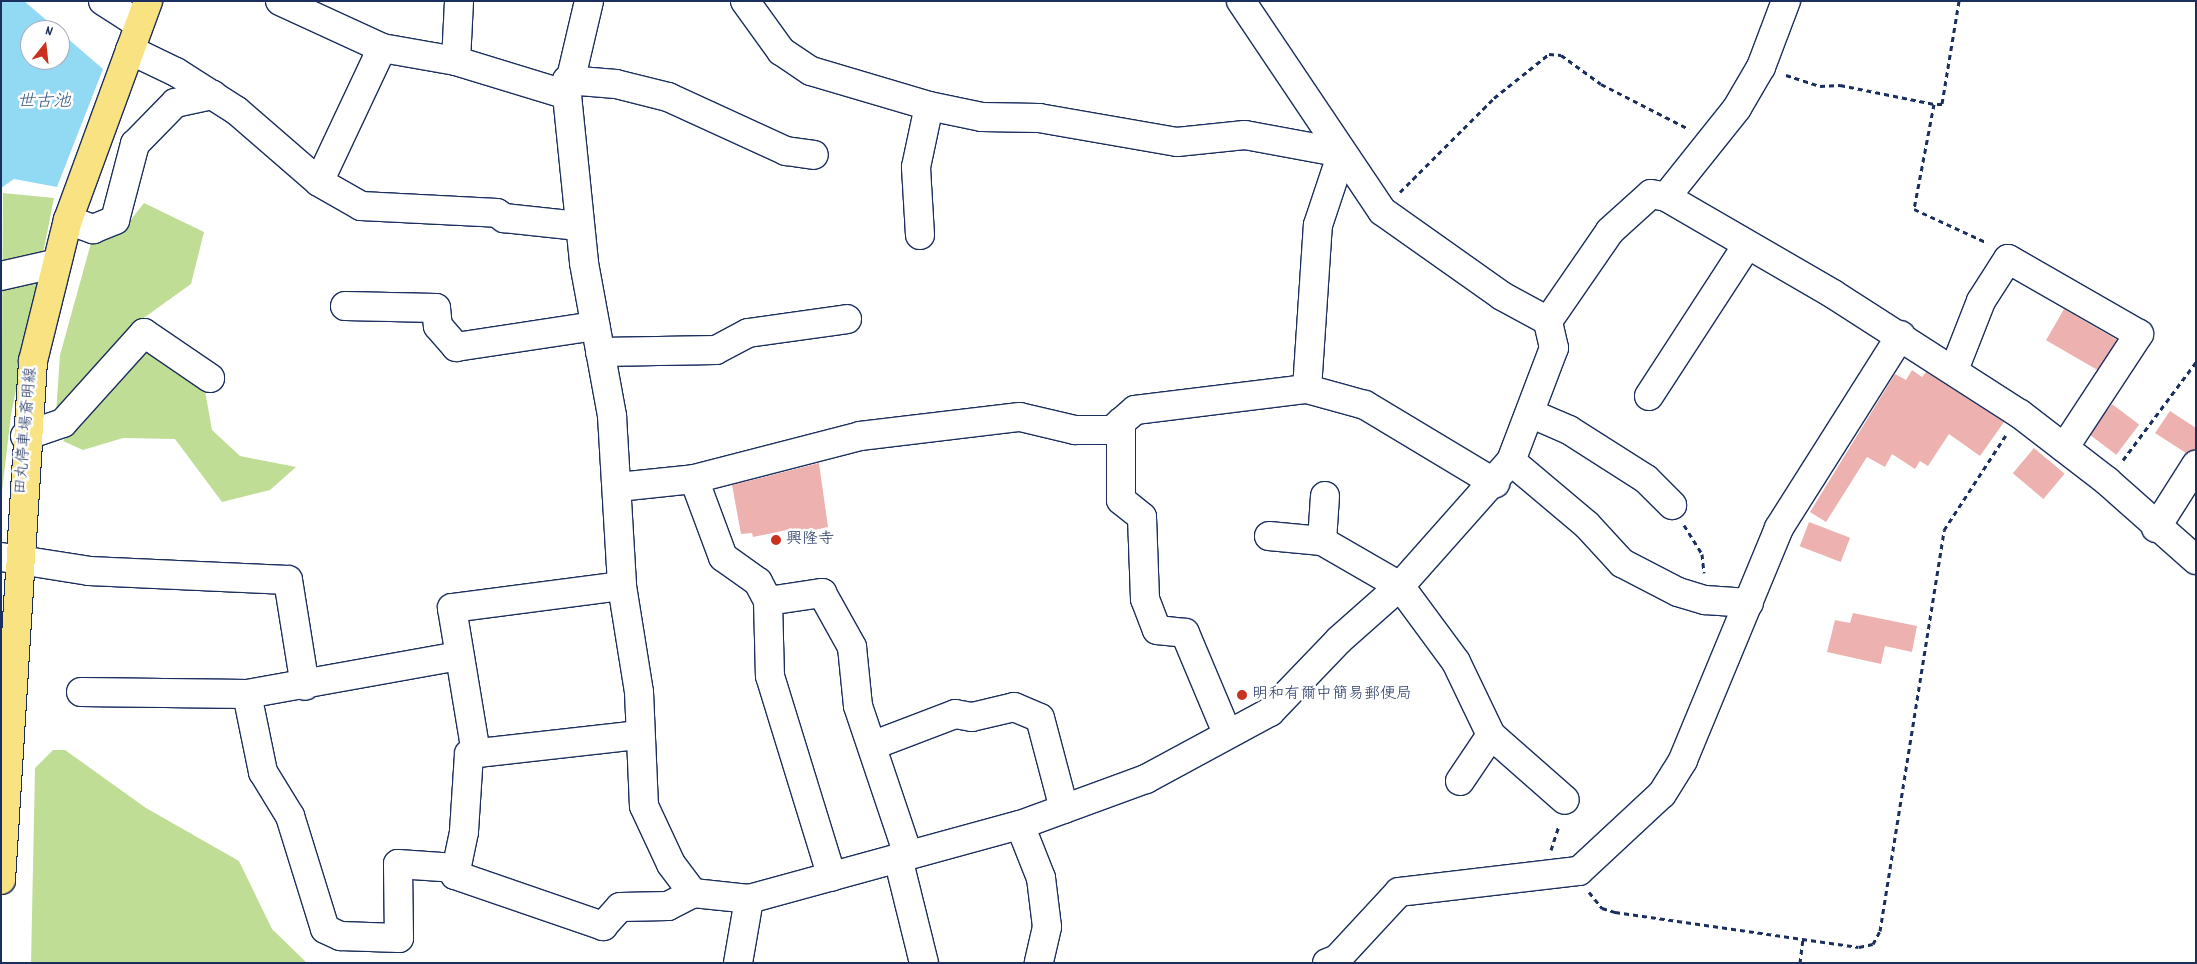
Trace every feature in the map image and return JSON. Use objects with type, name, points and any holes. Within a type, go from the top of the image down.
[{"type":"main road","name":"田丸停車場斎明線","points":[[1,880],[10,559],[33,361],[54,264],[68,220],[143,13]]},
{"type":"street","points":[[103,1],[143,13]]},
{"type":"street","points":[[280,1],[382,48],[456,61],[567,87],[616,84],[668,97],[786,151],[814,155]]},
{"type":"street","points":[[456,61],[459,1]]},
{"type":"street","points":[[589,1],[567,87],[580,226],[597,339],[612,416],[618,487],[622,586],[639,692],[639,734],[644,806],[656,823],[671,864],[693,893]]},
{"type":"street","points":[[745,1],[781,51],[811,71],[929,106],[982,117],[1039,118],[1177,142],[1245,135],[1342,153]]},
{"type":"street","points":[[1241,1],[1382,211],[1502,296],[1548,321]]},
{"type":"street","points":[[1666,197],[1708,143],[1760,67],[1786,1]]},
{"type":"street","points":[[319,182],[382,48]]},
{"type":"street","points":[[130,50],[237,111],[319,182],[361,206],[497,213],[504,218],[580,226]]},
{"type":"street","points":[[68,220],[93,228],[115,220],[135,144],[175,103],[213,96]]},
{"type":"street","points":[[920,235],[916,166],[929,106]]},
{"type":"street","points":[[1307,389],[1318,225],[1342,153]]},
{"type":"street","points":[[639,734],[469,754],[464,832],[455,876],[603,926],[620,907],[668,906],[693,893],[749,899],[1020,825],[1146,779],[1227,733],[1270,712],[1339,640],[1400,586],[1495,483],[1511,461],[1532,414],[1554,348],[1548,321],[1610,231],[1651,194],[1666,197],[1901,335],[2020,414],[2107,481],[2156,528],[2196,560]]},
{"type":"street","points":[[1649,396],[1747,245]]},
{"type":"street","points":[[1954,370],[1981,300],[2008,259],[2139,334],[2064,448]]},
{"type":"street","points":[[1,276],[54,264]]},
{"type":"street","points":[[345,306],[436,308],[438,326],[456,347],[597,339],[716,350],[748,333],[847,319]]},
{"type":"street","points":[[25,436],[63,423],[144,333],[210,378]]},
{"type":"street","points":[[1327,963],[1337,959],[1399,892],[1579,871],[1662,794],[1683,760],[1779,528],[1901,335]]},
{"type":"street","points":[[618,487],[694,479],[860,436],[1020,417],[1075,430],[1112,430],[1136,410],[1307,389],[1364,405],[1495,483]]},
{"type":"street","points":[[1532,414],[1569,430],[1646,479],[1672,505]]},
{"type":"street","points":[[1120,422],[1121,500],[1142,517],[1145,599],[1156,630],[1185,633],[1227,733]]},
{"type":"street","points":[[1511,461],[1545,486],[1622,563],[1678,592],[1705,600],[1749,603]]},
{"type":"street","points":[[2156,528],[2196,465]]},
{"type":"street","points":[[694,479],[723,557],[758,582],[768,601],[770,676],[832,877]]},
{"type":"street","points":[[1322,541],[1325,496]]},
{"type":"street","points":[[1269,536],[1322,541],[1400,586],[1456,662],[1491,735],[1565,800]]},
{"type":"street","points":[[10,559],[222,580],[288,580],[305,686]]},
{"type":"street","points":[[476,753],[452,608],[622,586]]},
{"type":"street","points":[[768,601],[822,594],[852,647],[858,706],[874,745],[903,856],[924,963]]},
{"type":"street","points":[[81,692],[247,694],[305,686],[459,656]]},
{"type":"street","points":[[247,694],[263,772],[290,816],[325,929],[340,936],[399,938],[398,864],[456,868]]},
{"type":"street","points":[[874,745],[955,714],[972,716],[1014,707],[1040,718],[1064,809]]},
{"type":"street","points":[[1460,781],[1491,735]]},
{"type":"street","points":[[1020,825],[1041,878],[1047,927],[1039,963]]},
{"type":"street","points":[[738,963],[749,899]]},
{"type":"path","points":[[1760,67],[1820,86],[1840,85],[1942,104],[1959,1]]},
{"type":"path","points":[[1382,211],[1450,138],[1549,54],[1561,55],[1601,84],[1687,127],[1708,143]]},
{"type":"path","points":[[1934,104],[1914,209],[1978,236],[2008,259]]},
{"type":"path","points":[[2107,481],[2196,362]]},
{"type":"path","points":[[1579,871],[1591,897],[1615,912],[1858,947],[1873,944],[1880,930],[1944,530],[2020,414]]},
{"type":"path","points":[[1672,505],[1702,554],[1705,600]]},
{"type":"path","points":[[1544,876],[1565,800]]},
{"type":"path","points":[[1800,963],[1803,939]]},
{"type":"green space","points":[[3,193],[54,198],[11,415],[1,500]]},
{"type":"green space","points":[[144,203],[204,232],[191,284],[138,322],[56,413],[60,355],[91,243],[122,231]]},
{"type":"green space","points":[[142,350],[205,391],[212,430],[240,456],[296,467],[270,490],[222,502],[175,439],[123,438],[83,450],[63,441]]},
{"type":"green space","points":[[53,750],[65,750],[146,808],[239,861],[272,929],[307,963],[31,963],[35,768]]},
{"type":"water","name":"世古池","points":[[1,1],[24,1],[46,20],[20,20],[20,70],[70,70],[70,41],[103,69],[57,187],[14,179],[1,188]]},
{"type":"building","points":[[2064,309],[2117,340],[2099,371],[2046,340]]},
{"type":"building","points":[[1912,370],[1922,377],[1926,372],[2004,422],[1980,456],[1949,434],[1928,466],[1920,461],[1915,469],[1892,454],[1885,467],[1867,457],[1826,522],[1810,512],[1895,374],[1906,380]]},
{"type":"building","points":[[2112,404],[2139,424],[2116,455],[2089,434]]},
{"type":"building","points":[[2170,411],[2196,428],[2196,450],[2186,453],[2155,433]]},
{"type":"building","points":[[2034,448],[2065,474],[2043,499],[2013,473]]},
{"type":"building","points":[[819,463],[828,527],[788,536],[787,530],[753,537],[752,533],[741,534],[732,485]]},
{"type":"building","points":[[1809,522],[1850,538],[1841,562],[1800,546]]},
{"type":"building","points":[[1853,613],[1917,626],[1912,652],[1885,646],[1881,664],[1827,652],[1835,620],[1850,623]]},
{"type":"place","name":"興隆寺","points":[[776,540]]},
{"type":"place","name":"明和有爾中簡易郵便局","points":[[1242,695]]}]
